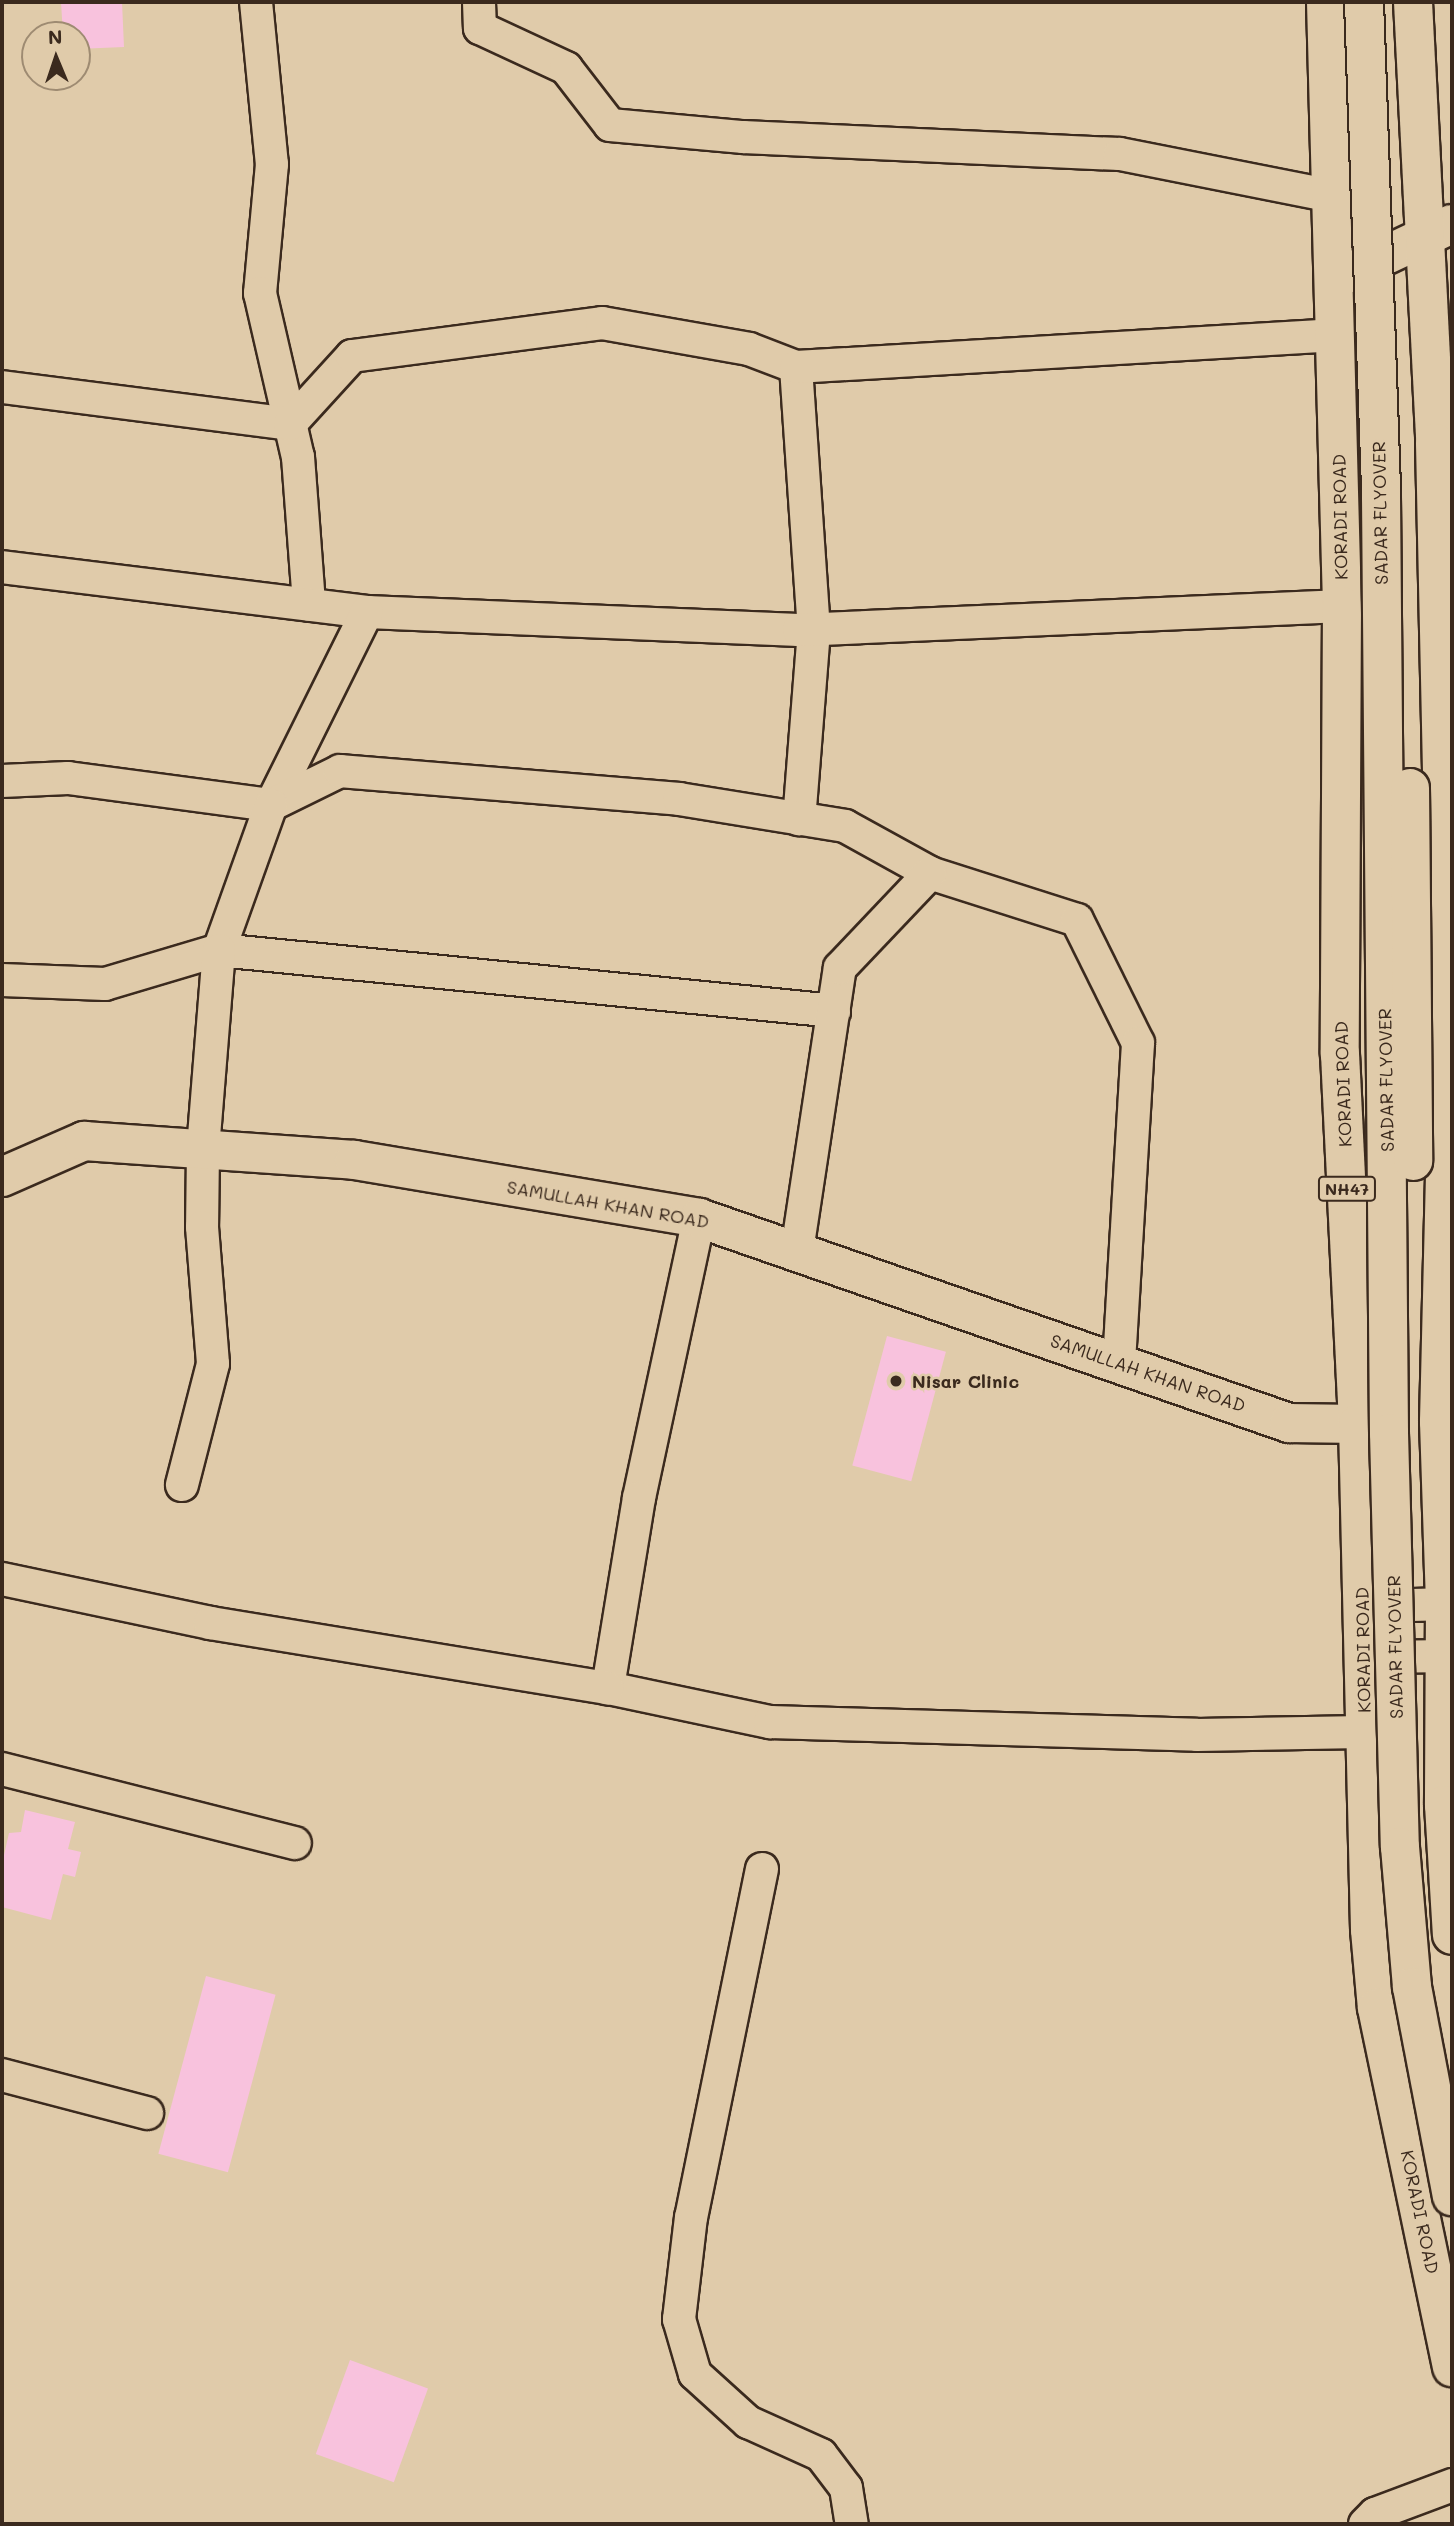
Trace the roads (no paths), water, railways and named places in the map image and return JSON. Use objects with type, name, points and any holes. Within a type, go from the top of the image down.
[{"type":"main road","name":"KORADI ROAD","points":[[1326,2],[1338,335],[1342,606],[1340,1054],[1358,1424],[1364,1657],[1363,1732],[1370,1930],[1377,2008],[1452,2367]]},
{"type":"main road","name":"SADAR FLYOVER","points":[[1364,2],[1381,497],[1389,1433],[1399,1847],[1412,1987],[1452,2196]]},
{"type":"main road","name":"SADAR FLYOVER","points":[[1389,2],[1408,664],[1413,1293],[1424,1869],[1432,1972],[1452,2096]]},
{"type":"main road","points":[[1413,2],[1437,232],[1435,443],[1448,1052],[1439,1422],[1449,1604],[1444,1805],[1452,1935]]},
{"type":"main road","points":[[1336,279],[1437,232]]},
{"type":"main road","name":"SAMULLAH KHAN ROAD","points":[[2,1177],[84,1142],[354,1160],[699,1217],[1289,1423],[1358,1424]]},
{"type":"street","points":[[256,2],[272,164],[260,293],[298,457],[309,605]]},
{"type":"street","points":[[479,2],[480,28],[566,68],[610,125],[743,137],[1120,154],[1333,196]]},
{"type":"street","points":[[290,424],[352,356],[602,323],[749,349],[796,367],[1338,335]]},
{"type":"street","points":[[796,367],[814,630],[799,819]]},
{"type":"street","points":[[2,387],[290,424]]},
{"type":"street","points":[[2,567],[367,612],[814,630],[1342,606]]},
{"type":"street","points":[[182,1485],[213,1364],[202,1227],[203,1150],[219,950],[271,805],[367,612]]},
{"type":"street","points":[[2,781],[68,778],[271,805],[340,771],[679,799],[845,826],[930,873],[1077,920],[1138,1043],[1119,1364]]},
{"type":"street","points":[[797,1251],[840,968],[930,873]]},
{"type":"street","points":[[2,981],[105,984],[219,950],[834,1011]]},
{"type":"street","points":[[608,1688],[639,1498],[699,1217]]},
{"type":"street","points":[[2,1579],[210,1623],[608,1688],[770,1722],[1197,1735],[1363,1732]]},
{"type":"street","points":[[1363,1606],[1449,1604]]},
{"type":"street","points":[[1364,1657],[1449,1657]]},
{"type":"street","points":[[2,1769],[295,1843]]},
{"type":"street","points":[[762,1869],[691,2217],[679,2319],[695,2374],[748,2422],[821,2455],[846,2488],[852,2524]]},
{"type":"street","points":[[2,2075],[147,2113]]},
{"type":"street","points":[[1365,2524],[1375,2515],[1452,2485]]},
{"type":"place","name":"Nisar Clinic","points":[[896,1381]]}]
